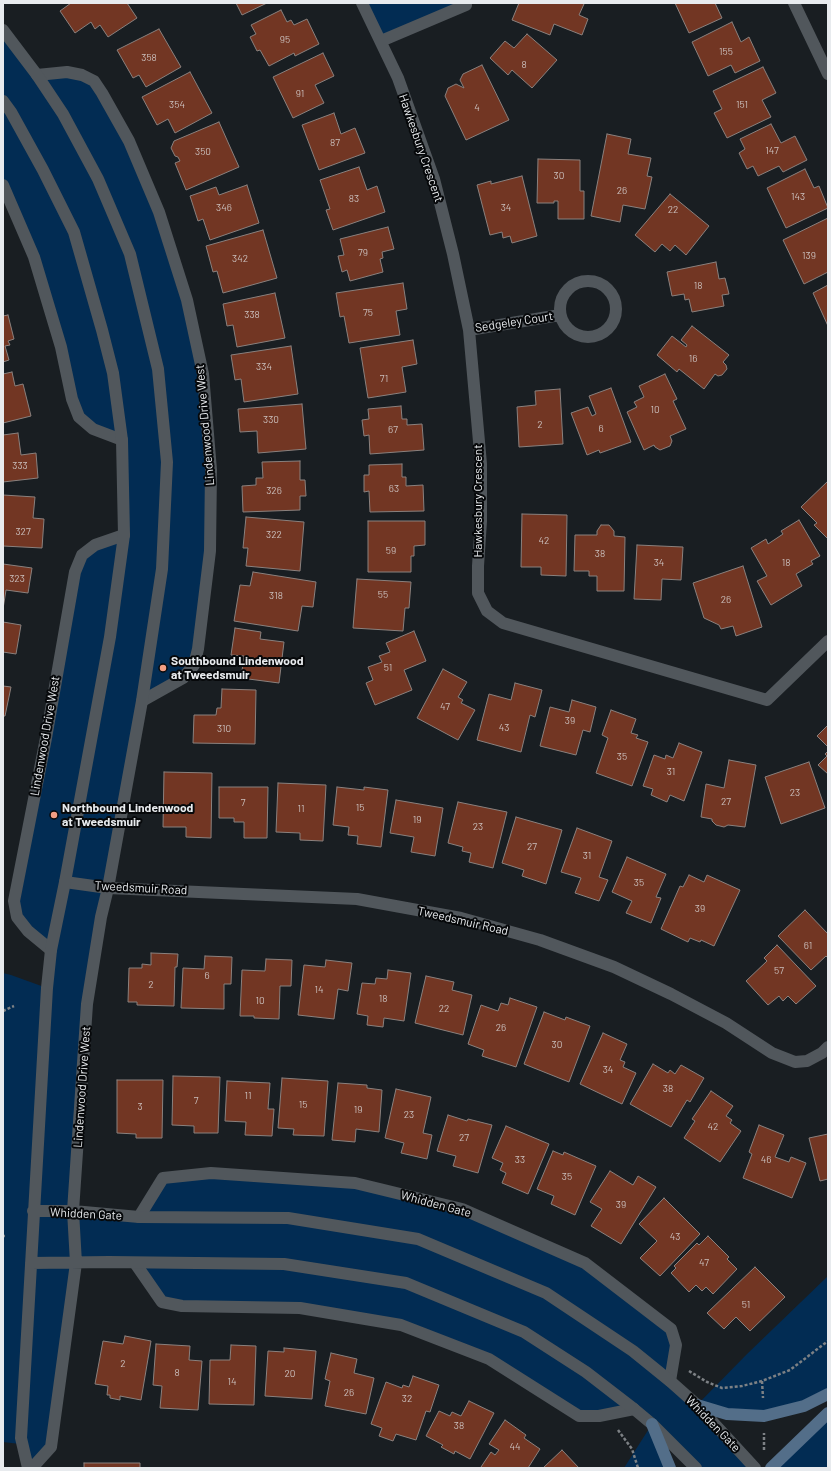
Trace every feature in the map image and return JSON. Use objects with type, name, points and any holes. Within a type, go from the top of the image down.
[{"type":"main road","points":[[697,1405],[727,1414],[764,1416],[804,1406],[828,1394]]},
{"type":"main road","points":[[771,1468],[828,1412]]},
{"type":"main road","points":[[652,1424],[670,1468]]},
{"type":"street","name":"Hawkesbury Crescent","points":[[362,3],[398,78],[434,178],[453,254],[469,330],[481,464],[478,593],[487,612],[503,623],[767,700],[828,641]]},
{"type":"street","points":[[381,41],[466,6],[465,3]]},
{"type":"street","points":[[794,3],[828,74]]},
{"type":"street","name":"Lindenwood Drive West","points":[[3,30],[37,75],[63,114],[98,178],[130,254],[158,369],[167,462],[162,569],[142,701],[108,888],[101,916],[87,1004],[73,1211],[76,1263],[51,1447],[32,1468]]},
{"type":"street","name":"Lindenwood Drive West","points":[[37,75],[67,72],[82,75],[94,81],[129,141],[159,212],[187,300],[203,374],[211,470],[210,551],[198,649],[194,665],[183,678],[142,701]]},
{"type":"street","points":[[3,101],[11,112],[43,170],[74,232],[102,330],[113,373],[122,440],[124,535],[110,637],[51,950],[47,988],[21,1438],[28,1468]]},
{"type":"street","points":[[3,185],[34,257],[61,347],[72,399],[79,417],[93,429],[122,440]]},
{"type":"street","name":"Sedgeley Court","points":[[586,280],[596,281],[604,286],[614,297],[616,307],[614,321],[608,329],[600,335],[590,338],[580,337],[566,328],[560,315],[560,300],[567,288],[576,283],[586,280]]},
{"type":"street","name":"Sedgeley Court","points":[[469,330],[560,315]]},
{"type":"street","name":"Lindenwood Drive West","points":[[51,950],[28,931],[17,917],[14,901],[46,738],[75,572],[82,555],[94,546],[124,535]]},
{"type":"street","name":"Tweedsmuir Road","points":[[65,882],[108,888],[357,899],[461,918],[540,940],[614,967],[671,994],[726,1023],[772,1053],[795,1062],[807,1061],[822,1053],[828,1047]]},
{"type":"street","name":"Whidden Gate","points":[[139,1217],[163,1178],[212,1172],[355,1183],[462,1209],[586,1264],[671,1329],[676,1345],[670,1380]]},
{"type":"street","name":"Whidden Gate","points":[[33,1211],[73,1211],[139,1217],[288,1218],[418,1239],[546,1293],[633,1351],[670,1380],[697,1405],[755,1468]]},
{"type":"street","points":[[31,1263],[284,1264],[406,1283],[524,1332],[586,1372],[634,1409],[652,1424],[696,1468]]},
{"type":"street","points":[[136,1263],[162,1302],[182,1306],[300,1308],[401,1325],[489,1359],[579,1416],[599,1416],[634,1409]]},
{"type":"path","points":[[3,1011],[14,1006]]},
{"type":"path","points":[[673,1361],[707,1382],[722,1388],[742,1386],[762,1381],[790,1370],[828,1341]]},
{"type":"path","points":[[605,1415],[632,1449],[638,1468]]},
{"type":"shaded area","points":[[362,3],[465,3],[381,41]]},
{"type":"shaded area","points":[[3,33],[37,75],[67,72],[94,81],[159,212],[203,374],[210,551],[194,665],[142,701],[101,917],[73,1211],[139,1217],[163,1178],[211,1173],[355,1183],[462,1209],[585,1263],[671,1329],[670,1380],[697,1405],[747,1354],[828,1276],[828,1394],[764,1416],[698,1405],[755,1468],[696,1468],[653,1425],[670,1468],[624,1468],[652,1424],[634,1409],[579,1416],[489,1359],[401,1325],[300,1308],[162,1302],[135,1263],[76,1263],[51,1447],[32,1468],[20,1444],[3,1442],[3,973],[47,988],[51,950],[17,917],[82,555],[124,535],[122,440],[79,417],[61,347],[3,185]]},
{"type":"shaded area","points":[[828,1413],[828,1468],[771,1468]]},
{"type":"building","points":[[71,3],[127,3],[137,18],[108,37],[100,25],[95,29],[91,22],[75,33],[60,11]]},
{"type":"building","points":[[236,3],[267,3],[242,15]]},
{"type":"building","points":[[519,3],[582,3],[584,4],[579,15],[588,19],[582,35],[554,24],[550,35],[512,20]]},
{"type":"building","points":[[675,3],[715,3],[722,18],[689,33]]},
{"type":"building","points":[[281,10],[287,22],[291,20],[294,25],[307,19],[319,44],[295,56],[294,53],[269,66],[260,50],[257,51],[250,37],[256,34],[251,25]]},
{"type":"building","points":[[732,22],[741,42],[749,37],[760,61],[735,73],[731,65],[708,76],[692,42]]},
{"type":"building","points":[[159,29],[181,67],[146,87],[139,75],[133,78],[117,50]]},
{"type":"building","points":[[527,34],[557,60],[532,88],[512,70],[508,75],[490,58],[505,41],[514,48]]},
{"type":"building","points":[[323,53],[334,76],[315,85],[324,103],[293,118],[273,77]]},
{"type":"building","points":[[482,65],[509,120],[466,140],[445,96],[448,88],[456,84],[464,88],[460,80],[463,74]]},
{"type":"building","points":[[763,67],[776,93],[762,100],[771,117],[727,138],[714,113],[722,109],[713,91]]},
{"type":"building","points":[[190,72],[212,113],[175,133],[168,119],[157,125],[142,97]]},
{"type":"building","points":[[334,113],[341,134],[355,128],[365,153],[319,170],[302,125]]},
{"type":"building","points":[[219,122],[239,167],[186,190],[175,163],[180,161],[178,157],[175,156],[171,148],[174,141]]},
{"type":"building","points":[[771,124],[781,143],[795,136],[807,160],[783,172],[779,166],[758,176],[753,166],[747,169],[739,153],[745,149],[740,139]]},
{"type":"building","points":[[607,134],[631,139],[628,154],[651,158],[647,176],[652,177],[645,209],[623,205],[620,222],[591,216]]},
{"type":"building","points":[[538,159],[580,160],[580,191],[584,191],[584,219],[558,219],[558,201],[554,201],[554,203],[537,203]]},
{"type":"building","points":[[359,167],[367,190],[377,186],[385,212],[333,230],[326,210],[330,209],[320,180]]},
{"type":"building","points":[[805,169],[814,188],[819,186],[828,208],[786,228],[767,188]]},
{"type":"building","points":[[522,176],[537,236],[512,243],[510,236],[503,238],[502,232],[490,235],[477,185],[491,181],[491,184]]},
{"type":"building","points":[[247,185],[259,223],[210,240],[203,219],[198,221],[190,196],[216,187],[219,195]]},
{"type":"building","points":[[670,194],[709,226],[686,255],[675,245],[670,251],[662,244],[655,252],[635,235]]},
{"type":"building","points":[[828,218],[828,272],[804,284],[783,240]]},
{"type":"building","points":[[388,227],[394,249],[382,252],[383,258],[380,259],[383,272],[350,281],[347,270],[342,272],[338,256],[344,255],[340,239]]},
{"type":"building","points":[[263,230],[277,278],[223,293],[217,271],[213,272],[206,246]]},
{"type":"building","points":[[716,262],[719,279],[725,278],[729,294],[722,295],[724,306],[692,312],[689,299],[685,300],[684,294],[672,296],[667,272]]},
{"type":"building","points":[[403,283],[407,309],[396,311],[400,335],[349,343],[344,316],[340,317],[336,293]]},
{"type":"building","points":[[828,285],[828,326],[813,293]]},
{"type":"building","points":[[275,293],[285,338],[237,347],[233,325],[227,326],[223,304]]},
{"type":"building","points":[[8,315],[14,339],[8,341],[10,345],[5,346],[9,360],[3,362],[3,316]]},
{"type":"building","points":[[692,326],[729,355],[723,362],[727,369],[722,375],[718,376],[715,374],[704,389],[679,369],[677,372],[657,355],[672,336],[686,347],[687,345],[681,340]]},
{"type":"building","points":[[413,340],[417,364],[402,367],[406,392],[368,398],[360,348]]},
{"type":"building","points":[[291,346],[298,394],[244,402],[241,379],[235,380],[231,355]]},
{"type":"building","points":[[12,372],[15,386],[23,384],[31,416],[3,423],[3,374]]},
{"type":"building","points":[[665,374],[677,399],[673,401],[686,429],[670,436],[672,441],[670,446],[660,450],[654,445],[644,450],[627,412],[637,407],[634,402],[644,397],[639,386]]},
{"type":"building","points":[[611,388],[631,442],[600,453],[599,450],[587,455],[571,413],[588,407],[592,416],[596,414],[589,396]]},
{"type":"building","points":[[560,389],[563,444],[519,447],[517,407],[536,405],[535,391]]},
{"type":"building","points":[[302,404],[306,449],[258,453],[257,431],[240,432],[238,409]]},
{"type":"building","points":[[401,406],[402,419],[407,419],[407,425],[422,424],[424,450],[370,454],[369,435],[364,436],[362,420],[369,419],[368,409]]},
{"type":"building","points":[[18,433],[21,455],[36,453],[38,478],[3,482],[3,435]]},
{"type":"building","points":[[300,461],[300,480],[305,480],[306,496],[300,496],[300,510],[243,512],[242,486],[256,485],[256,478],[263,478],[262,462]]},
{"type":"building","points":[[402,464],[402,477],[406,477],[406,486],[423,485],[424,511],[370,512],[369,491],[364,492],[364,475],[369,475],[369,465]]},
{"type":"building","points":[[828,481],[828,539],[814,525],[817,523],[801,507]]},
{"type":"building","points":[[3,495],[35,497],[33,518],[44,519],[42,548],[3,546]]},
{"type":"building","points":[[522,514],[567,515],[566,576],[541,575],[541,567],[521,567]]},
{"type":"building","points":[[246,517],[304,522],[300,571],[246,566],[248,548],[243,548]]},
{"type":"building","points":[[799,520],[820,556],[811,561],[813,564],[796,574],[802,586],[771,605],[757,581],[767,576],[751,548],[766,539],[768,544],[783,534],[781,531]]},
{"type":"building","points":[[368,521],[425,521],[425,545],[414,546],[414,556],[411,556],[411,572],[368,572]]},
{"type":"building","points":[[601,525],[609,525],[614,531],[614,536],[625,537],[624,591],[597,591],[597,576],[589,576],[589,571],[574,571],[575,535],[597,535],[597,531]]},
{"type":"building","points":[[637,545],[683,547],[681,580],[662,579],[661,600],[634,599]]},
{"type":"building","points":[[3,564],[32,568],[28,593],[6,590],[3,609]]},
{"type":"building","points":[[743,566],[762,627],[736,636],[733,626],[721,629],[719,625],[704,618],[693,583]]},
{"type":"building","points":[[253,572],[316,582],[313,607],[302,606],[298,631],[234,621],[240,585],[250,586]]},
{"type":"building","points":[[357,579],[411,582],[409,608],[405,608],[403,631],[353,628]]},
{"type":"building","points":[[3,622],[21,625],[16,654],[3,652]]},
{"type":"building","points":[[235,628],[261,632],[260,639],[284,642],[279,683],[241,678],[244,656],[231,655]]},
{"type":"building","points":[[414,631],[426,661],[404,670],[412,690],[375,705],[366,683],[373,680],[368,667],[382,662],[379,656],[390,652],[386,643]]},
{"type":"building","points":[[443,669],[467,682],[458,697],[463,700],[461,703],[475,710],[458,740],[417,718]]},
{"type":"building","points":[[515,683],[542,690],[535,717],[530,715],[521,752],[477,740],[489,694],[511,700]]},
{"type":"building","points":[[3,686],[11,687],[5,716],[3,716]]},
{"type":"building","points":[[222,689],[256,690],[255,744],[193,743],[194,715],[216,715],[217,708],[221,708]]},
{"type":"building","points":[[572,700],[596,707],[590,732],[583,730],[576,755],[540,746],[550,707],[569,712]]},
{"type":"building","points":[[611,710],[636,719],[631,733],[638,735],[636,738],[648,742],[632,786],[596,773],[608,738],[602,735]]},
{"type":"building","points":[[828,725],[828,747],[817,736]]},
{"type":"building","points":[[679,743],[702,752],[684,801],[670,795],[667,802],[651,795],[653,789],[643,786],[654,755],[665,759],[666,755],[673,758]]},
{"type":"building","points":[[828,751],[828,774],[818,765],[827,756],[825,754]]},
{"type":"building","points":[[729,760],[756,765],[745,827],[728,825],[724,827],[716,825],[712,819],[701,817],[706,784],[724,788]]},
{"type":"building","points":[[809,762],[825,808],[781,824],[765,777]]},
{"type":"building","points":[[164,772],[212,773],[211,838],[186,837],[186,827],[163,827]]},
{"type":"building","points":[[278,783],[326,785],[323,841],[300,840],[300,833],[276,832]]},
{"type":"building","points":[[219,787],[268,787],[267,838],[244,838],[244,822],[234,822],[234,818],[219,818]]},
{"type":"building","points":[[337,787],[364,790],[364,787],[388,790],[381,847],[357,844],[358,836],[348,835],[349,827],[333,825]]},
{"type":"building","points":[[396,800],[443,808],[435,856],[411,852],[414,837],[390,833]]},
{"type":"building","points":[[458,802],[507,812],[493,868],[469,862],[471,853],[462,851],[463,847],[448,843]]},
{"type":"building","points":[[516,817],[562,830],[546,884],[522,876],[524,870],[502,863]]},
{"type":"building","points":[[577,828],[612,841],[599,877],[608,880],[599,901],[575,893],[581,878],[561,872]]},
{"type":"building","points":[[627,857],[666,874],[656,897],[661,898],[651,923],[626,913],[632,901],[612,892]]},
{"type":"building","points":[[689,875],[704,882],[707,875],[740,890],[714,946],[701,940],[700,942],[690,938],[688,942],[661,929],[680,886],[683,887]]},
{"type":"building","points":[[805,910],[828,934],[828,958],[826,956],[811,970],[778,936]]},
{"type":"building","points":[[777,945],[816,986],[796,1004],[788,996],[783,1001],[779,996],[768,1005],[746,981],[767,961],[764,958]]},
{"type":"building","points":[[151,953],[178,954],[177,967],[175,967],[174,1006],[137,1005],[137,1002],[128,1002],[129,968],[142,968],[142,964],[151,965]]},
{"type":"building","points":[[205,956],[232,957],[231,984],[224,984],[224,1009],[181,1008],[183,968],[204,969]]},
{"type":"building","points":[[266,959],[292,960],[291,986],[280,986],[279,1019],[240,1016],[242,970],[265,971]]},
{"type":"building","points":[[326,960],[352,963],[348,991],[338,989],[334,1019],[298,1015],[304,965],[325,967]]},
{"type":"building","points":[[388,970],[411,973],[404,1021],[384,1018],[383,1027],[367,1025],[368,1016],[357,1014],[362,983],[375,984],[376,978],[387,979]]},
{"type":"building","points":[[426,976],[454,982],[452,990],[472,995],[463,1035],[415,1023]]},
{"type":"building","points":[[510,998],[537,1007],[516,1067],[482,1056],[484,1050],[468,1044],[481,1005],[498,1011],[501,1003],[508,1005]]},
{"type":"building","points":[[544,1012],[565,1020],[566,1017],[590,1026],[569,1082],[524,1064]]},
{"type":"building","points":[[603,1033],[627,1044],[620,1060],[625,1062],[623,1067],[636,1073],[622,1104],[580,1084]]},
{"type":"building","points":[[653,1064],[668,1073],[670,1070],[675,1074],[681,1065],[704,1078],[690,1102],[687,1100],[671,1127],[630,1104]]},
{"type":"building","points":[[173,1076],[220,1077],[218,1133],[194,1133],[194,1126],[172,1125]]},
{"type":"building","points":[[282,1078],[328,1081],[324,1136],[293,1135],[294,1129],[278,1128]]},
{"type":"building","points":[[117,1080],[163,1080],[162,1138],[136,1138],[136,1134],[117,1133]]},
{"type":"building","points":[[227,1081],[270,1083],[268,1109],[274,1109],[272,1136],[245,1135],[246,1122],[225,1121]]},
{"type":"building","points":[[338,1083],[367,1085],[367,1088],[382,1090],[379,1132],[356,1129],[355,1142],[332,1140]]},
{"type":"building","points":[[396,1089],[431,1097],[423,1133],[432,1135],[427,1159],[401,1153],[404,1143],[385,1138]]},
{"type":"building","points":[[711,1091],[733,1106],[726,1116],[732,1120],[730,1123],[741,1131],[720,1162],[684,1138],[695,1121],[692,1119]]},
{"type":"building","points":[[448,1115],[467,1121],[468,1119],[492,1125],[478,1173],[453,1166],[456,1156],[437,1151]]},
{"type":"building","points":[[759,1125],[784,1135],[775,1157],[789,1162],[791,1157],[806,1163],[792,1198],[743,1178],[752,1154],[749,1152]]},
{"type":"building","points":[[506,1126],[549,1144],[528,1194],[502,1183],[506,1173],[500,1170],[503,1163],[492,1158]]},
{"type":"building","points":[[828,1134],[828,1179],[820,1181],[809,1138]]},
{"type":"building","points":[[553,1151],[563,1155],[564,1152],[596,1166],[575,1215],[551,1204],[554,1196],[537,1189]]},
{"type":"building","points":[[610,1171],[633,1185],[638,1176],[656,1187],[621,1244],[591,1226],[602,1209],[590,1202]]},
{"type":"building","points":[[664,1198],[700,1234],[660,1276],[640,1258],[657,1241],[639,1224]]},
{"type":"building","points":[[708,1236],[729,1257],[727,1259],[737,1269],[713,1294],[706,1287],[702,1291],[696,1285],[689,1292],[671,1273],[676,1268],[674,1266],[697,1243],[699,1245]]},
{"type":"building","points":[[755,1267],[785,1297],[750,1331],[736,1317],[724,1329],[707,1313]]},
{"type":"building","points":[[125,1336],[151,1341],[141,1400],[120,1396],[120,1400],[110,1398],[110,1395],[107,1395],[108,1386],[95,1384],[103,1341],[123,1344]]},
{"type":"building","points":[[156,1344],[190,1346],[189,1360],[202,1361],[198,1410],[160,1408],[162,1386],[153,1385]]},
{"type":"building","points":[[231,1345],[256,1346],[254,1405],[209,1404],[210,1360],[230,1360]]},
{"type":"building","points":[[284,1348],[316,1351],[312,1399],[265,1396],[268,1351],[284,1352]]},
{"type":"building","points":[[331,1353],[357,1359],[354,1373],[374,1378],[366,1414],[325,1406],[330,1381],[325,1379]]},
{"type":"building","points":[[413,1376],[439,1385],[430,1412],[426,1411],[416,1440],[396,1434],[393,1441],[379,1436],[382,1428],[371,1424],[386,1382],[402,1388],[403,1385],[409,1387]]},
{"type":"building","points":[[469,1401],[494,1413],[470,1459],[455,1451],[454,1454],[441,1447],[443,1445],[426,1436],[439,1411],[450,1416],[452,1412],[461,1416]]},
{"type":"building","points":[[505,1420],[526,1435],[524,1438],[540,1449],[528,1468],[481,1467],[491,1452],[495,1455],[499,1450],[489,1444]]},
{"type":"building","points":[[562,1450],[579,1468],[543,1468]]},
{"type":"building","points":[[84,1463],[140,1463],[140,1468],[84,1468]]},
{"type":"place","name":"Southbound Lindenwood at Tweedsmuir","points":[[163,668]]},
{"type":"place","name":"Northbound Lindenwood at Tweedsmuir","points":[[54,815]]}]
